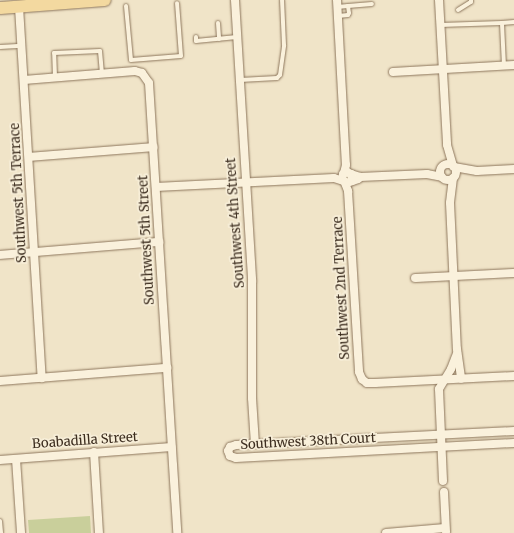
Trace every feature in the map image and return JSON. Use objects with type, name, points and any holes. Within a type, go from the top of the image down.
[{"type":"main road","points":[[0,8],[22,3],[38,5],[105,0]]},
{"type":"street","name":"Southwest 4th Street","points":[[235,0],[252,288],[252,398],[255,444]]},
{"type":"street","points":[[439,0],[447,145],[456,172],[450,203],[457,349],[461,379]]},
{"type":"street","name":"Southwest 5th Terrace","points":[[22,3],[22,46],[42,378]]},
{"type":"street","name":"Southwest 2nd Terrace","points":[[337,3],[359,372],[364,382],[371,383],[444,380]]},
{"type":"street","points":[[393,72],[514,65]]},
{"type":"street","points":[[24,80],[131,71]]},
{"type":"street","name":"Southwest 5th Street","points":[[131,71],[144,75],[150,88],[172,447]]},
{"type":"street","points":[[447,145],[441,173],[450,203]]},
{"type":"street","points":[[29,157],[154,147]]},
{"type":"street","points":[[427,174],[448,165],[477,171],[514,169]]},
{"type":"street","points":[[156,187],[427,174],[449,180],[477,171]]},
{"type":"street","points":[[0,255],[159,242]]},
{"type":"street","points":[[415,278],[514,273]]},
{"type":"street","points":[[443,481],[439,389],[455,360],[457,349]]},
{"type":"street","points":[[0,381],[167,368]]},
{"type":"street","points":[[444,380],[514,376]]},
{"type":"street","name":"Southwest 38th Court","points":[[514,431],[255,444],[233,446],[228,449],[229,454],[236,458],[514,443]]},
{"type":"street","points":[[172,447],[177,533]]},
{"type":"street","name":"Boabadilla Street","points":[[0,460],[172,447]]},
{"type":"street","points":[[94,452],[99,533]]},
{"type":"street","points":[[16,459],[21,533]]},
{"type":"street","points":[[386,533],[446,530],[444,492]]},
{"type":"lane","points":[[240,80],[277,78],[280,75],[284,45],[282,0]]},
{"type":"lane","points":[[458,10],[471,2],[471,0]]},
{"type":"lane","points":[[131,60],[181,56],[177,3]]},
{"type":"lane","points":[[337,3],[348,6],[372,4]]},
{"type":"lane","points":[[126,6],[131,71]]},
{"type":"lane","points":[[338,16],[348,15],[348,6]]},
{"type":"lane","points":[[440,25],[514,22]]},
{"type":"lane","points":[[218,23],[219,38]]},
{"type":"lane","points":[[502,23],[504,66]]},
{"type":"lane","points":[[196,39],[237,37]]},
{"type":"lane","points":[[0,47],[22,46]]},
{"type":"lane","points":[[55,77],[54,54],[100,50],[102,73]]},
{"type":"lane","points":[[0,521],[1,533]]},
{"type":"green space","points":[[90,516],[91,533],[29,533],[28,520]]}]
